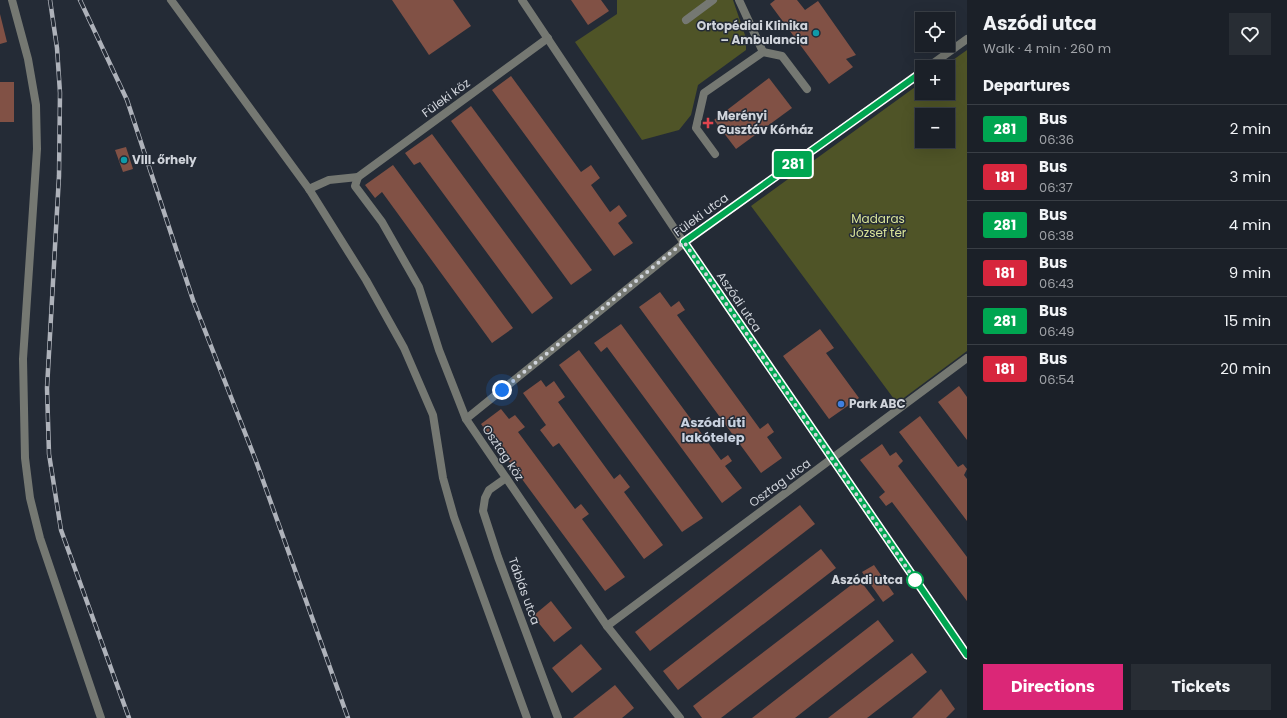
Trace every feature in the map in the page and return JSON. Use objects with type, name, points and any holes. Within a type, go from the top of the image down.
[{"type":"street","points":[[12,0],[28,59],[36,112],[37,149],[23,359],[25,458],[30,498],[40,538],[101,718]]},
{"type":"street","points":[[171,0],[309,189],[366,280],[404,348],[433,416],[443,478],[454,517],[527,718]]},
{"type":"street","name":"Aszódi utca","points":[[522,0],[831,460],[967,656]]},
{"type":"street","points":[[686,20],[713,0]]},
{"type":"street","points":[[739,0],[763,52]]},
{"type":"street","name":"Füleki köz","points":[[358,177],[548,38]]},
{"type":"street","points":[[938,60],[967,39]]},
{"type":"street","points":[[715,154],[696,128],[704,93],[763,52],[782,56],[807,89]]},
{"type":"street","name":"Füleki utca","points":[[466,419],[684,242],[915,77]]},
{"type":"street","points":[[309,189],[329,180],[358,177]]},
{"type":"street","name":"Osztag köz","points":[[358,177],[356,186],[382,222],[420,287],[439,350],[466,419],[606,626],[680,718]]},
{"type":"street","name":"Osztag utca","points":[[606,626],[967,358]]},
{"type":"street","name":"Táblás utca","points":[[506,478],[489,490],[485,498],[484,511],[498,557],[558,718]]},
{"type":"green space","points":[[617,0],[733,0],[746,38],[746,50],[698,85],[691,115],[679,130],[642,140],[575,42],[617,14]]},
{"type":"green space","name":"Madaras József tér","points":[[967,50],[967,351],[897,403],[751,206],[915,87],[915,100],[955,100],[955,60],[953,60]]},
{"type":"building","points":[[392,0],[453,0],[471,26],[429,55]]},
{"type":"building","points":[[571,0],[601,0],[609,11],[588,25]]},
{"type":"building","name":"Ortopédiai Klinika – Ambulancia","points":[[775,0],[797,0],[805,10],[818,1],[856,55],[846,59],[853,67],[829,84],[770,4]]},
{"type":"building","points":[[0,14],[7,42],[0,44]]},
{"type":"building","points":[[511,76],[581,172],[591,165],[600,178],[591,185],[610,212],[619,205],[627,216],[618,223],[633,243],[614,256],[492,90]]},
{"type":"building","points":[[769,78],[792,108],[736,149],[714,120]]},
{"type":"building","points":[[0,82],[14,82],[14,122],[0,122]]},
{"type":"building","points":[[471,106],[592,270],[571,285],[451,121]]},
{"type":"building","points":[[432,134],[553,298],[532,314],[420,162],[414,165],[405,153]]},
{"type":"building","name":"VIII. őrhely","points":[[126,147],[133,169],[123,172],[115,150]]},
{"type":"building","points":[[393,165],[513,328],[492,343],[382,192],[375,198],[365,185]]},
{"type":"building","points":[[660,292],[671,307],[679,301],[685,310],[677,315],[760,429],[768,423],[774,432],[767,437],[782,458],[761,473],[639,307]]},
{"type":"building","points":[[621,324],[721,460],[728,455],[732,461],[725,466],[742,488],[722,503],[607,347],[601,352],[594,343]]},
{"type":"building","points":[[820,329],[834,348],[826,353],[859,398],[829,419],[783,356]]},
{"type":"building","points":[[579,350],[703,518],[682,532],[559,365]]},
{"type":"building","points":[[541,380],[546,387],[554,381],[565,397],[558,402],[614,479],[620,474],[630,487],[624,492],[663,545],[644,559],[559,443],[553,447],[540,430],[546,425],[523,393]]},
{"type":"building","points":[[959,386],[967,397],[967,440],[938,402]]},
{"type":"building","points":[[501,409],[509,419],[515,415],[525,427],[518,432],[575,509],[581,504],[589,514],[582,519],[625,577],[605,591],[481,424]]},
{"type":"building","points":[[920,416],[958,467],[963,464],[967,469],[964,475],[967,479],[967,521],[899,432]]},
{"type":"building","points":[[882,444],[890,456],[896,452],[903,461],[898,466],[967,557],[967,601],[892,502],[886,506],[879,497],[885,492],[860,460]]},
{"type":"building","points":[[800,505],[815,524],[650,651],[635,632]]},
{"type":"building","points":[[821,549],[836,568],[678,690],[663,671]]},
{"type":"building","points":[[874,565],[894,594],[883,602],[862,572]]},
{"type":"building","points":[[859,579],[875,600],[721,718],[702,718],[693,706]]},
{"type":"building","points":[[551,601],[572,628],[554,642],[533,616]]},
{"type":"building","points":[[878,620],[894,641],[795,718],[752,718]]},
{"type":"building","points":[[581,644],[602,669],[572,693],[552,668]]},
{"type":"building","points":[[912,653],[927,672],[867,718],[828,718]]},
{"type":"building","points":[[615,685],[634,708],[622,718],[573,718]]},
{"type":"building","points":[[941,689],[955,709],[946,718],[912,718]]},
{"type":"railway","points":[[50,0],[57,48],[60,93],[59,176],[47,388],[49,454],[61,530],[129,718]]},
{"type":"railway","points":[[80,0],[127,100],[193,300],[256,461],[348,718]]},
{"type":"bus line","name":"281","points":[[915,77],[684,242],[831,460],[967,655]]},
{"type":"place","name":"Ortopédiai Klinika – Ambulancia","points":[[816,33]]},
{"type":"place","name":"Merényi Gusztáv Kórház","points":[[708,123]]},
{"type":"place","name":"VIII. őrhely","points":[[124,160]]},
{"type":"place","name":"Park ABC","points":[[841,404]]},
{"type":"place","name":"Aszódi utca","points":[[915,580]]},
{"type":"district","name":"Aszódi úti lakótelep","points":[[713,430]]},
{"type":"route","points":[[502,390],[684,242],[831,460],[915,580]]}]
